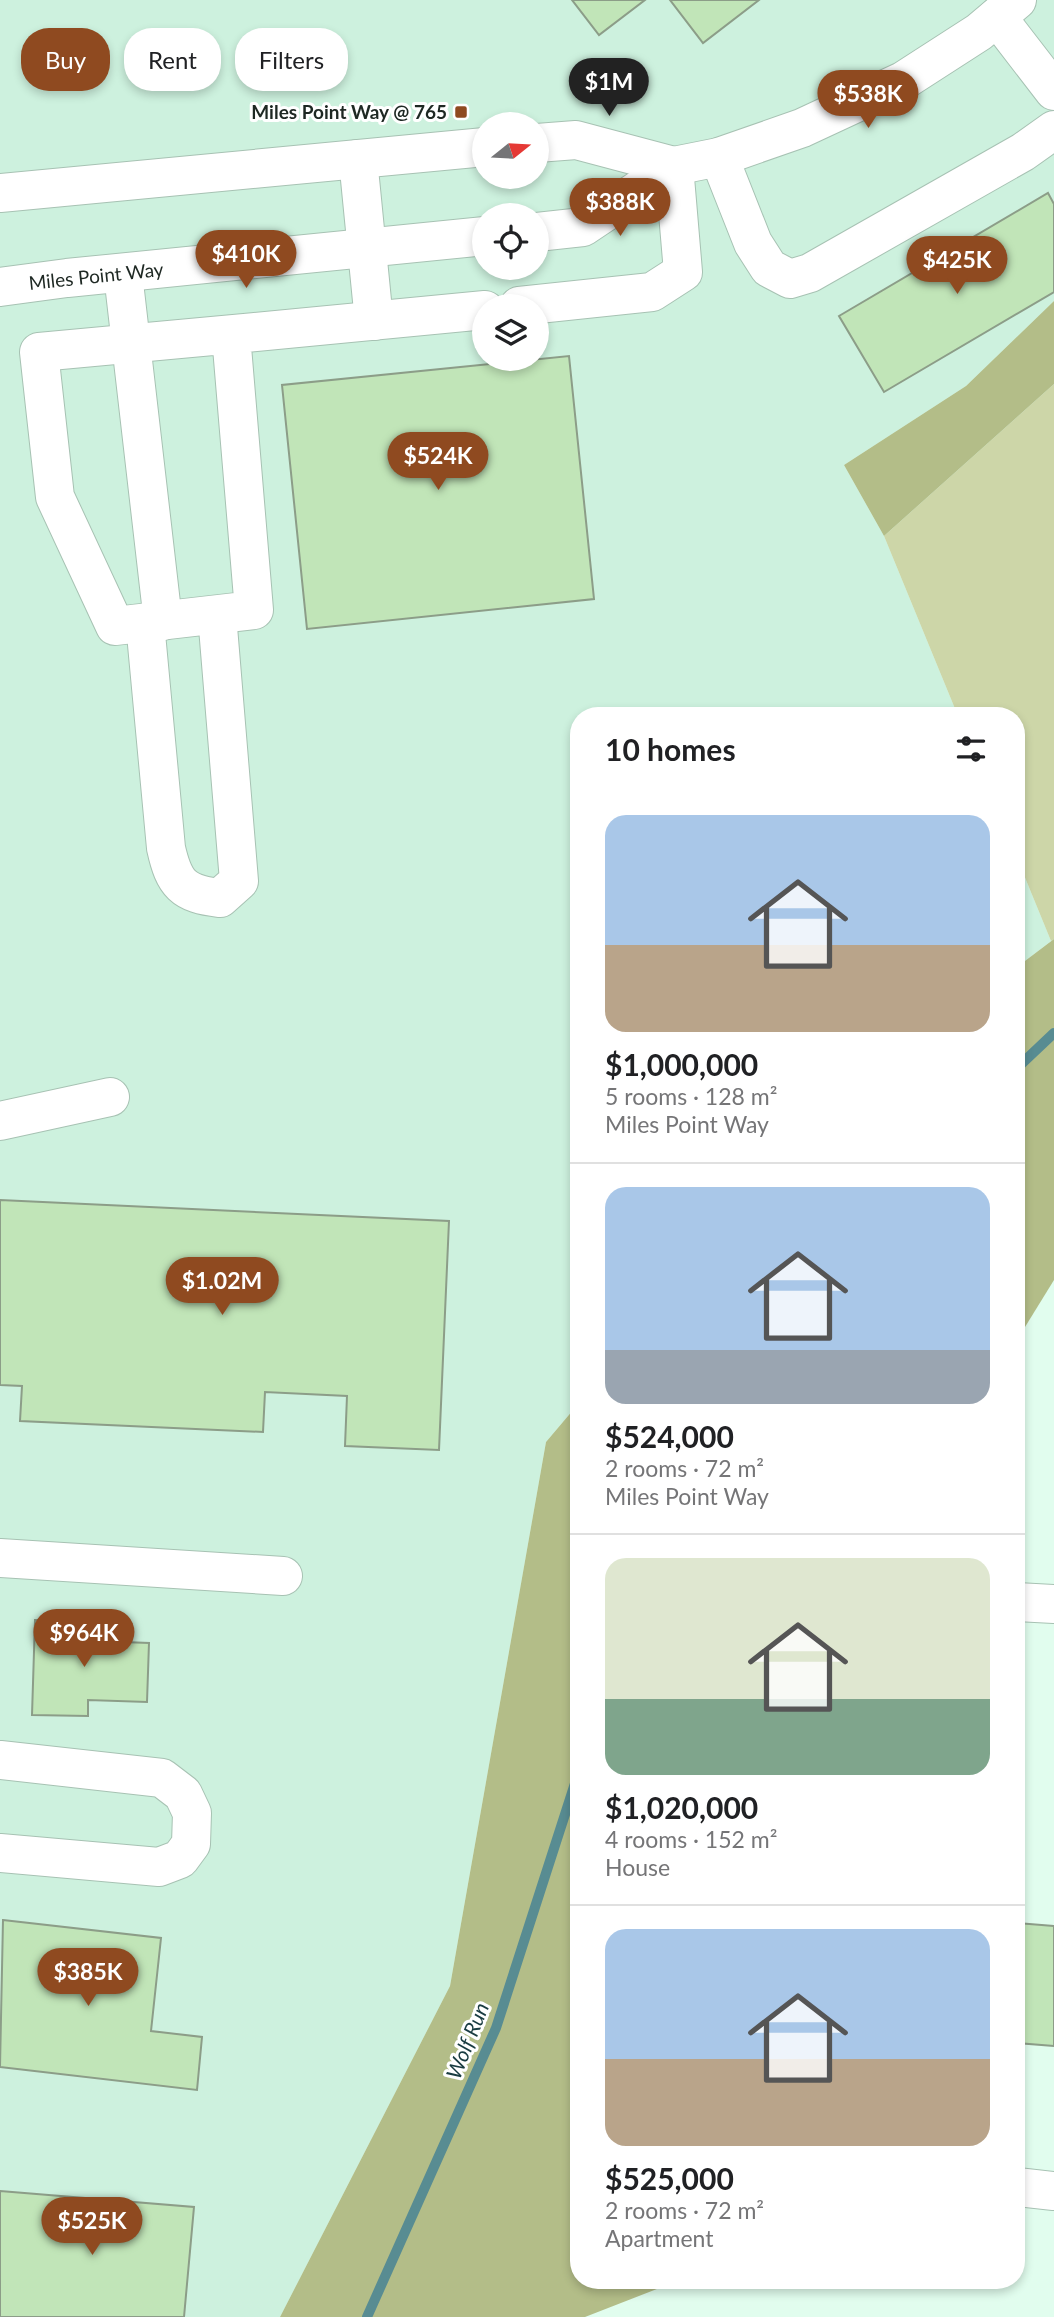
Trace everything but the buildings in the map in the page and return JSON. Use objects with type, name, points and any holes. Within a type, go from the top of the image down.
[{"type":"street","points":[[549,231],[583,227],[674,166],[719,158],[802,128],[903,81],[1007,8],[1054,91]]},
{"type":"street","points":[[719,158],[753,243],[769,268],[790,279],[810,273],[1023,152],[1054,130]]},
{"type":"street","points":[[550,142],[576,139],[674,166]]},
{"type":"street","points":[[0,193],[472,148]]},
{"type":"street","points":[[358,159],[374,321]]},
{"type":"street","points":[[549,303],[652,292],[683,272],[674,166]]},
{"type":"street","name":"Miles Point Way","points":[[0,287],[472,237]]},
{"type":"street","points":[[123,274],[154,622],[166,848],[173,876],[194,895],[220,898],[239,881],[218,615]]},
{"type":"street","points":[[231,335],[254,611],[115,626],[55,497],[39,352],[472,311]]},
{"type":"street","points":[[0,1122],[110,1097]]},
{"type":"street","points":[[0,1558],[283,1576]]},
{"type":"street","points":[[1025,1602],[1054,1604]]},
{"type":"street","points":[[0,1760],[162,1778],[183,1794],[192,1813],[191,1844],[180,1859],[159,1867],[0,1853]]},
{"type":"street","points":[[1025,2188],[1054,2191]]},
{"type":"shaded area","points":[[0,0],[1054,0],[1054,301],[966,386],[844,465],[884,536],[954,707],[570,707],[570,1414],[546,1442],[450,1986],[280,2317],[0,2317]]},
{"type":"shaded area","points":[[1054,384],[1054,939],[1051,941],[1025,878],[1025,707],[954,707],[884,536]]},
{"type":"shaded area","points":[[1025,878],[1051,941],[1025,961]]},
{"type":"green space","points":[[1054,301],[1054,384],[884,536],[844,465],[966,386]]},
{"type":"green space","points":[[1054,939],[1054,1280],[1025,1327],[1025,961]]},
{"type":"green space","points":[[570,1414],[570,2289],[657,2289],[585,2317],[280,2317],[450,1986],[546,1442]]},
{"type":"waterway","name":"Wolf Run","points":[[1025,1060],[1054,1033]]},
{"type":"waterway","name":"Wolf Run","points":[[367,2317],[496,2028],[570,1799]]},
{"type":"place","name":"Miles Point Way @ 765","points":[[461,112]]}]
